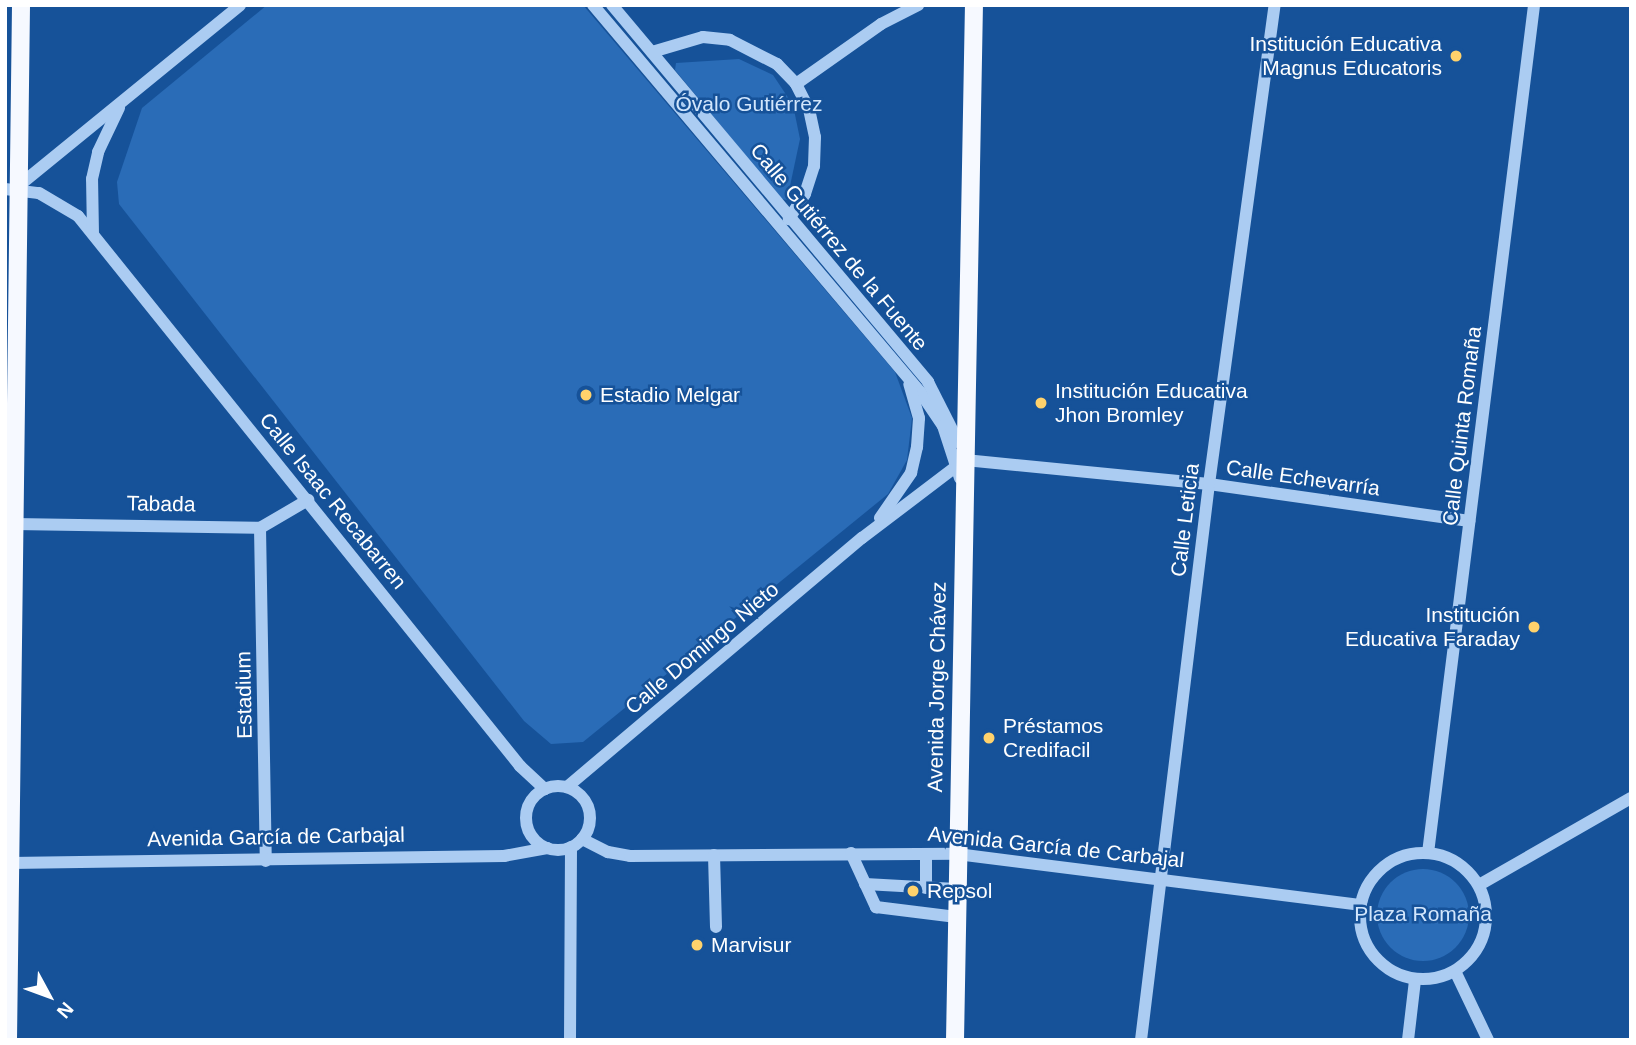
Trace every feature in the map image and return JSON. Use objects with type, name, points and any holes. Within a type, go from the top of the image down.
[{"type":"main road","points":[[8,1040],[11,188],[21,5]]},
{"type":"main road","name":"Avenida Jorge Chávez","points":[[955,1040],[963,503],[961,462],[974,5]]},
{"type":"street","points":[[11,188],[240,5]]},
{"type":"street","name":"Calle Gutiérrez de la Fuente","points":[[593,5],[905,373]]},
{"type":"street","name":"Calle Gutiérrez de la Fuente","points":[[612,5],[928,382],[949,416],[961,462]]},
{"type":"street","points":[[796,83],[881,24],[918,5]]},
{"type":"street","name":"Calle Leticia","points":[[1142,1040],[1209,484],[1275,5]]},
{"type":"street","name":"Calle Quinta Romaña","points":[[1429,853],[1534,5]]},
{"type":"street","points":[[652,52],[677,41],[730,40],[766,56],[796,83],[809,109],[815,147],[805,194],[789,219]]},
{"type":"street","points":[[93,234],[90,207],[98,152],[124,100]]},
{"type":"street","name":"Calle Isaac Recabarren","points":[[11,188],[60,202],[93,234],[520,766],[545,789]]},
{"type":"street","name":"Avenida Jorge Chávez","points":[[905,373],[943,426],[961,462]]},
{"type":"street","name":"Calle Domingo Nieto","points":[[862,538],[896,499],[911,473],[919,418],[905,373]]},
{"type":"street","name":"Calle Domingo Nieto","points":[[567,787],[862,538],[961,462]]},
{"type":"street","name":"Calle Echevarría","points":[[961,462],[1209,484],[1469,521]]},
{"type":"street","points":[[260,528],[308,500]]},
{"type":"street","name":"Tabada","points":[[10,524],[260,528]]},
{"type":"street","name":"Estadium","points":[[260,528],[266,861]]},
{"type":"street","points":[[567,787],[586,803],[590,815],[582,838],[571,846],[548,848],[537,842],[526,820],[528,807],[545,789],[567,787]]},
{"type":"street","points":[[1479,885],[1631,798]]},
{"type":"street","name":"Avenida García de Carbajal","points":[[582,838],[607,852],[630,856],[957,854],[1360,905]]},
{"type":"street","points":[[570,1040],[571,846]]},
{"type":"street","name":"Avenida García de Carbajal","points":[[8,864],[504,856],[548,848]]},
{"type":"street","points":[[852,853],[876,907],[956,917]]},
{"type":"street","points":[[1429,853],[1466,869],[1479,885],[1486,923],[1476,951],[1455,971],[1415,980],[1379,963],[1366,947],[1360,905],[1377,872],[1409,854],[1429,853]]},
{"type":"street","points":[[926,854],[926,887]]},
{"type":"street","points":[[714,855],[716,927]]},
{"type":"street","points":[[865,884],[956,889]]},
{"type":"street","points":[[1455,971],[1488,1040]]},
{"type":"street","points":[[1408,1040],[1415,980]]},
{"type":"green space","name":"Estadio Melgar","points":[[267,5],[583,5],[895,372],[912,418],[907,460],[888,494],[583,742],[551,744],[524,721],[119,204],[117,182],[142,108]]},
{"type":"green space","name":"Óvalo Gutiérrez","points":[[739,59],[773,75],[793,105],[800,139],[787,200],[781,199],[675,70],[676,63]]},
{"type":"green space","name":"Plaza Romaña","points":[[1423,869],[1440,873],[1455,883],[1465,898],[1469,915],[1465,932],[1455,947],[1440,957],[1423,961],[1406,957],[1391,947],[1381,932],[1377,915],[1381,898],[1391,883],[1406,873]]},
{"type":"place","name":"Institución Educativa Magnus Educatoris","points":[[1456,56]]},
{"type":"place","name":"Estadio Melgar","points":[[586,395]]},
{"type":"place","name":"Institución Educativa Jhon Bromley","points":[[1041,403]]},
{"type":"place","name":"Institución Educativa Faraday","points":[[1534,627]]},
{"type":"place","name":"Préstamos Credifacil","points":[[989,738]]},
{"type":"place","name":"Repsol","points":[[913,891]]},
{"type":"place","name":"Marvisur","points":[[697,945]]}]
